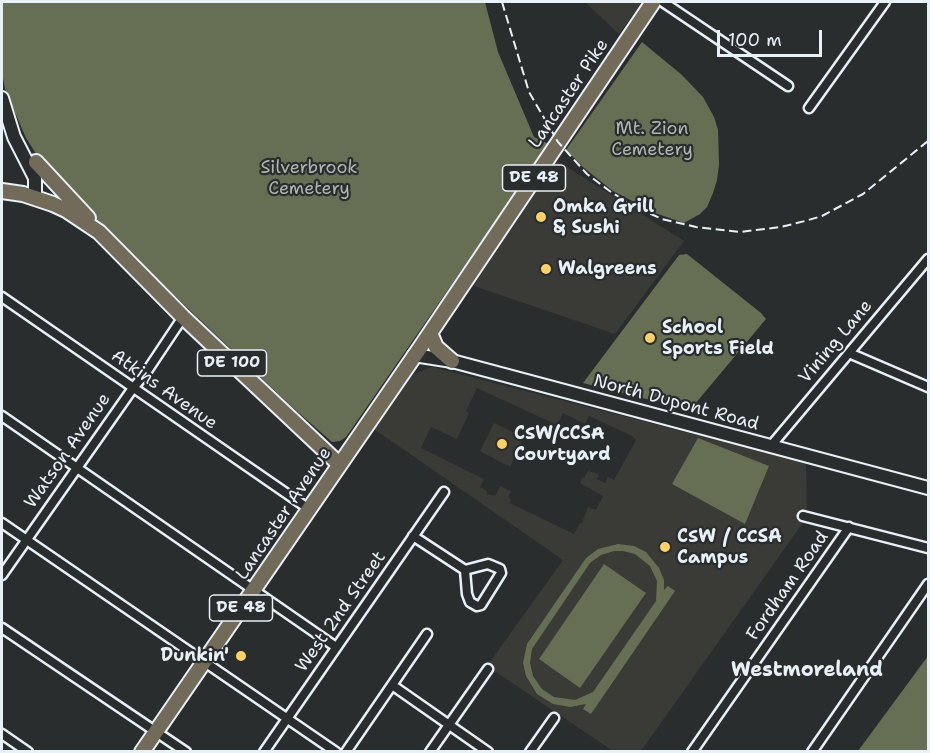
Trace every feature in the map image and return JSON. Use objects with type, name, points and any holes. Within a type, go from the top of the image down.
[{"type":"main road","name":"Lancaster Pike","points":[[414,356],[653,2]]},
{"type":"main road","points":[[3,105],[14,137],[35,178],[35,197]]},
{"type":"main road","points":[[11,124],[41,170],[45,186],[35,197]]},
{"type":"main road","points":[[36,162],[99,232]]},
{"type":"main road","name":"DE 100","points":[[2,191],[35,197],[66,210],[99,232],[183,317],[339,464]]},
{"type":"main road","points":[[430,333],[436,347],[452,361]]},
{"type":"main road","name":"Lancaster Avenue","points":[[142,752],[414,356]]},
{"type":"main road","name":"North Dupont Road","points":[[414,356],[452,361],[928,488]]},
{"type":"street","points":[[663,2],[788,86]]},
{"type":"street","points":[[809,108],[885,2]]},
{"type":"street","name":"Vining Lane","points":[[770,447],[849,352],[926,265]]},
{"type":"street","name":"Atkins Avenue","points":[[2,297],[309,509]]},
{"type":"street","name":"Watson Avenue","points":[[2,575],[183,317]]},
{"type":"street","points":[[849,352],[928,387]]},
{"type":"street","points":[[2,416],[336,647]]},
{"type":"street","name":"West 2nd Street","points":[[264,752],[444,492]]},
{"type":"street","points":[[803,516],[928,548]]},
{"type":"street","points":[[2,523],[336,752]]},
{"type":"street","name":"Fordham Road","points":[[692,752],[849,528]]},
{"type":"street","points":[[413,536],[465,570],[489,564],[500,569],[501,573],[481,605],[477,606],[470,602],[465,570]]},
{"type":"street","points":[[812,752],[928,584]]},
{"type":"street","points":[[2,628],[186,752]]},
{"type":"street","points":[[346,752],[427,634]]},
{"type":"street","points":[[430,752],[488,669]]},
{"type":"street","points":[[392,685],[488,752]]},
{"type":"street","points":[[530,752],[554,718]]},
{"type":"street","points":[[2,734],[28,752]]},
{"type":"shaded area","points":[[585,2],[642,2],[619,34]]},
{"type":"shaded area","points":[[556,160],[684,241],[615,334],[471,285]]},
{"type":"shaded area","name":"CSW / CCSA Campus","points":[[432,367],[806,463],[807,517],[641,751],[613,751],[487,666],[563,560],[374,429],[413,374]],"holes":[[[477,388],[557,425],[563,413],[585,424],[589,416],[636,440],[614,480],[608,477],[605,483],[597,479],[599,474],[588,471],[582,478],[580,483],[603,496],[596,510],[588,507],[582,523],[574,534],[510,503],[511,499],[508,497],[511,491],[500,486],[495,496],[487,494],[487,491],[480,487],[484,479],[421,448],[431,427],[457,439],[469,413],[466,411]]]},
{"type":"shaded area","name":"CSW/CCSA Courtyard","points":[[494,423],[524,437],[510,467],[480,451]]},
{"type":"green space","name":"Silverbrook Cemetery","points":[[2,2],[485,2],[498,52],[534,137],[549,144],[346,437],[332,442],[121,245],[44,166],[26,138],[5,89],[2,73]]},
{"type":"green space","name":"Mt. Zion Cemetery","points":[[642,42],[682,75],[703,97],[718,130],[719,164],[713,193],[707,207],[684,223],[655,213],[613,191],[566,150]]},
{"type":"green space","name":"School Sports Field","points":[[687,254],[766,319],[690,410],[583,383],[679,255]]},
{"type":"green space","points":[[698,438],[769,466],[745,524],[672,484]]},
{"type":"green space","points":[[618,544],[634,546],[646,552],[659,568],[664,580],[664,590],[668,586],[675,591],[591,714],[583,709],[586,704],[570,707],[553,704],[537,694],[526,676],[523,663],[527,644],[586,558],[598,549]],"holes":[[[623,551],[635,554],[650,566],[657,581],[656,601],[593,692],[575,700],[554,697],[542,689],[533,676],[530,663],[532,649],[590,563],[601,555]]]},
{"type":"green space","points":[[604,564],[646,593],[580,688],[539,659]]},
{"type":"green space","points":[[928,656],[928,751],[858,751]]},
{"type":"railway","points":[[502,2],[529,92],[558,142],[587,174],[611,192],[633,206],[662,219],[696,227],[740,232],[781,227],[805,221],[822,216],[863,194],[928,141]]},
{"type":"place","name":"Omka Grill & Sushi","points":[[541,217]]},
{"type":"place","name":"Walgreens","points":[[546,269]]},
{"type":"place","name":"School Sports Field","points":[[650,338]]},
{"type":"place","name":"CSW/CCSA Courtyard","points":[[502,444]]},
{"type":"place","name":"CSW / CCSA Campus","points":[[665,547]]},
{"type":"place","name":"Dunkin'","points":[[241,656]]},
{"type":"district","name":"Westmoreland","points":[[807,671]]}]
